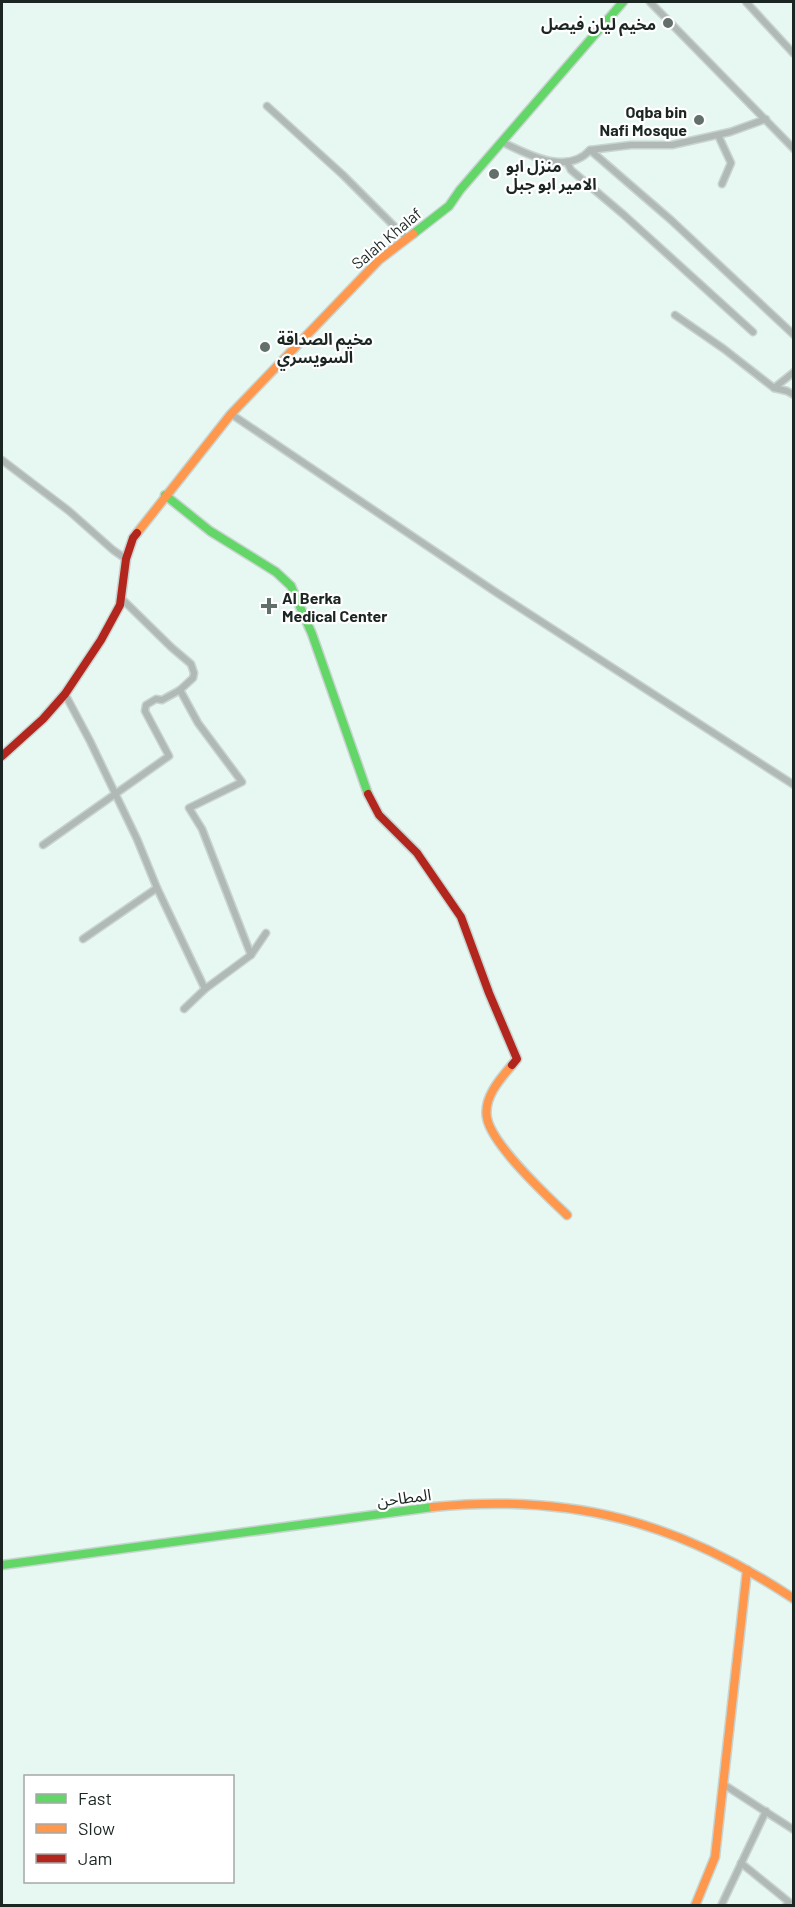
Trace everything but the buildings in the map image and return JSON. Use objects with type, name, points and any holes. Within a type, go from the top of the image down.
[{"type":"street","name":"Salah Khalaf","points":[[2,756],[43,719],[65,694],[101,640],[120,605],[126,559],[133,538],[231,414],[379,260],[449,206],[623,2]]},
{"type":"street","points":[[650,2],[794,149]]},
{"type":"street","points":[[746,2],[794,54]]},
{"type":"street","points":[[267,106],[343,175],[406,238]]},
{"type":"street","points":[[502,142],[539,159],[567,162],[583,158],[590,150],[631,145],[672,145],[718,135],[766,119]]},
{"type":"street","points":[[718,135],[730,163],[722,184]]},
{"type":"street","points":[[590,150],[671,220],[794,335]]},
{"type":"street","points":[[567,162],[571,170],[753,332]]},
{"type":"street","points":[[675,315],[774,388],[794,395]]},
{"type":"street","points":[[774,388],[794,372]]},
{"type":"street","points":[[231,414],[507,599],[794,785]]},
{"type":"street","points":[[2,460],[69,511],[126,559]]},
{"type":"street","points":[[165,495],[210,531],[276,572],[291,586],[312,634],[368,794],[379,815],[417,853],[462,917],[489,993],[517,1059],[503,1074],[490,1096],[487,1121],[531,1181],[567,1215]]},
{"type":"street","points":[[43,845],[169,756],[145,711],[146,705],[156,699],[162,700],[180,690],[193,678],[194,673],[190,664],[121,598]]},
{"type":"street","points":[[180,690],[198,723],[242,782],[189,808],[202,829],[251,956]]},
{"type":"street","points":[[65,694],[137,838],[157,888],[205,988]]},
{"type":"street","points":[[82,939],[157,888]]},
{"type":"street","points":[[184,1010],[205,988],[251,956],[266,933]]},
{"type":"street","name":"المطاحن","points":[[2,1565],[427,1508],[501,1503],[550,1505],[583,1510],[632,1522],[684,1540],[747,1570],[794,1599]]},
{"type":"street","points":[[695,1905],[715,1857],[740,1650],[747,1570]]},
{"type":"street","points":[[723,1784],[794,1830]]},
{"type":"street","points":[[721,1905],[766,1811]]},
{"type":"street","points":[[741,1863],[788,1904],[794,1896]]},
{"type":"traffic: fast","points":[[413,234],[449,206],[460,190],[623,2]]},
{"type":"traffic: fast","points":[[165,495],[210,531],[276,572],[291,586],[312,634],[368,794]]},
{"type":"traffic: fast","points":[[2,1565],[433,1507]]},
{"type":"traffic: slow","points":[[137,533],[231,414],[379,260],[413,234]]},
{"type":"traffic: slow","points":[[512,1065],[490,1096],[486,1111],[491,1129],[521,1170],[567,1215]]},
{"type":"traffic: slow","points":[[433,1507],[483,1504],[531,1505],[578,1510],[622,1519],[666,1532],[708,1550],[751,1572],[794,1599]]},
{"type":"traffic: slow","points":[[695,1906],[715,1857],[747,1570]]},
{"type":"traffic: jam","points":[[2,756],[43,719],[65,694],[101,640],[120,605],[126,559],[137,533]]},
{"type":"traffic: jam","points":[[368,794],[379,815],[417,853],[461,917],[489,993],[517,1059],[512,1065]]},
{"type":"place","name":"مخيم ليان فيصل","points":[[668,23]]},
{"type":"place","name":"Oqba bin Nafi Mosque","points":[[699,120]]},
{"type":"place","name":"منزل ابو الامير ابو جبل","points":[[494,174]]},
{"type":"place","name":"مخيم الصداقة السويسري","points":[[265,347]]},
{"type":"place","name":"Al Berka Medical Center","points":[[269,606]]}]
